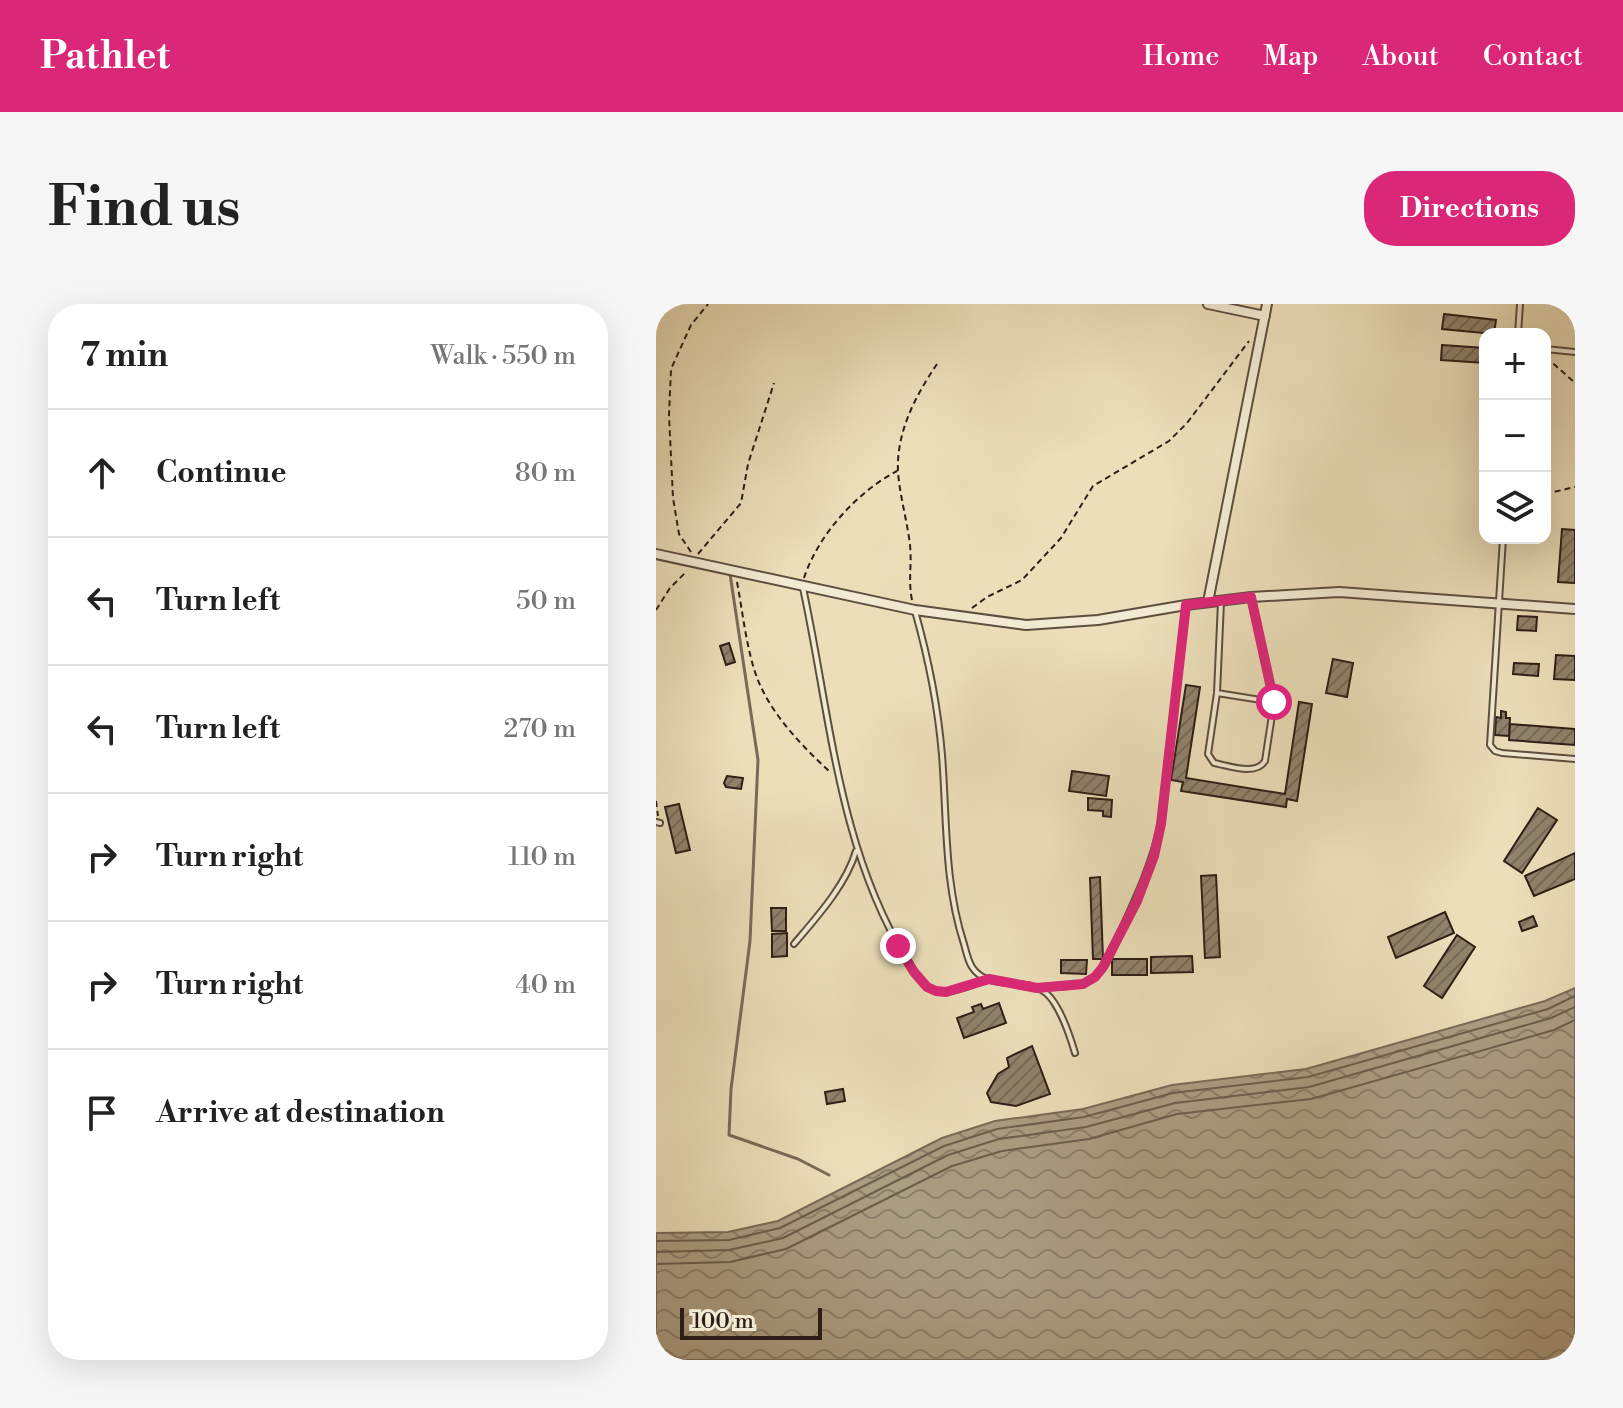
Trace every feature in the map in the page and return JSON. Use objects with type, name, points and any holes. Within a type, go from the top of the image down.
[{"type":"street","points":[[1208,602],[1267,304]]},
{"type":"street","points":[[1214,305],[1264,320]]},
{"type":"street","points":[[656,554],[915,610],[1026,625],[1098,620],[1251,597],[1353,592],[1575,609]]},
{"type":"lane","points":[[1518,328],[1520,304]]},
{"type":"lane","points":[[1551,350],[1575,352]]},
{"type":"lane","points":[[1503,544],[1490,745],[1502,753],[1575,759]]},
{"type":"lane","points":[[802,585],[816,649],[824,709],[857,849],[898,946],[927,987],[936,991],[946,992],[989,979]]},
{"type":"lane","points":[[1221,602],[1217,693],[1209,758],[1214,763],[1254,770],[1265,761],[1274,702],[1251,597]]},
{"type":"lane","points":[[915,610],[924,644],[942,752],[950,879],[957,922],[972,967],[989,979],[1037,988],[1083,984],[1095,977],[1137,901],[1154,856],[1161,824],[1186,605]]},
{"type":"lane","points":[[1217,693],[1274,702]]},
{"type":"lane","points":[[794,944],[852,866],[857,849]]},
{"type":"lane","points":[[1037,988],[1050,998],[1067,1029],[1075,1053]]},
{"type":"path","points":[[708,304],[691,325],[671,369],[669,415],[673,498],[679,534],[695,558],[741,503],[748,464],[774,383]]},
{"type":"path","points":[[960,616],[987,597],[1022,580],[1061,538],[1093,486],[1169,441],[1187,423],[1264,320]]},
{"type":"path","points":[[1551,361],[1575,383]]},
{"type":"path","points":[[915,610],[909,584],[910,548],[898,470],[899,450],[917,393],[937,364]]},
{"type":"path","points":[[802,585],[811,556],[831,530],[876,482],[898,470]]},
{"type":"path","points":[[1551,493],[1575,487]]},
{"type":"path","points":[[656,610],[670,588],[693,564]]},
{"type":"path","points":[[736,573],[753,666],[761,688],[794,735],[840,781]]},
{"type":"path","points":[[656,801],[658,822]]},
{"type":"water","points":[[1575,988],[1575,1360],[656,1360],[656,1233],[728,1232],[778,1221],[942,1138],[995,1121],[1083,1109],[1172,1085],[1306,1069],[1545,1001]]},
{"type":"building","points":[[1444,314],[1496,320],[1495,328],[1479,328],[1479,333],[1442,329]]},
{"type":"building","points":[[1442,345],[1479,348],[1479,363],[1441,360]]},
{"type":"building","points":[[1562,529],[1575,530],[1575,583],[1558,582]]},
{"type":"building","points":[[1518,616],[1537,617],[1536,631],[1517,630]]},
{"type":"building","points":[[729,643],[735,662],[726,665],[720,646]]},
{"type":"building","points":[[1556,655],[1575,656],[1575,680],[1554,679]]},
{"type":"building","points":[[1333,659],[1353,663],[1347,697],[1326,693]]},
{"type":"building","points":[[1514,663],[1539,664],[1538,676],[1513,674]]},
{"type":"building","points":[[1186,685],[1200,687],[1186,778],[1285,794],[1299,702],[1312,704],[1297,801],[1287,799],[1286,807],[1181,791],[1183,782],[1171,780]]},
{"type":"building","points":[[1501,711],[1506,712],[1506,718],[1510,718],[1509,736],[1495,735],[1496,717],[1501,718]]},
{"type":"building","points":[[1510,724],[1575,729],[1575,745],[1509,740]]},
{"type":"building","points":[[1072,771],[1109,776],[1106,796],[1069,791]]},
{"type":"building","points":[[727,776],[743,778],[741,789],[726,787]]},
{"type":"building","points":[[1088,798],[1112,800],[1111,817],[1103,816],[1103,811],[1088,810]]},
{"type":"building","points":[[679,804],[690,850],[676,853],[665,807]]},
{"type":"building","points":[[1538,808],[1557,820],[1522,873],[1504,861]]},
{"type":"building","points":[[1575,853],[1575,879],[1534,896],[1525,876]]},
{"type":"building","points":[[1216,875],[1220,957],[1205,958],[1201,876]]},
{"type":"building","points":[[1100,877],[1103,959],[1093,959],[1090,878]]},
{"type":"building","points":[[771,908],[786,908],[786,931],[772,931]]},
{"type":"building","points":[[1445,912],[1454,933],[1396,958],[1388,937]]},
{"type":"building","points":[[1533,916],[1537,926],[1522,931],[1519,922]]},
{"type":"building","points":[[787,933],[787,956],[772,957],[772,934]]},
{"type":"building","points":[[1457,935],[1475,947],[1442,998],[1424,986]]},
{"type":"building","points":[[1192,956],[1193,972],[1151,973],[1151,957]]},
{"type":"building","points":[[1112,959],[1147,959],[1147,975],[1112,975]]},
{"type":"building","points":[[1061,960],[1087,960],[1086,974],[1061,973]]},
{"type":"building","points":[[999,1003],[1006,1023],[964,1038],[957,1018],[974,1012],[972,1007],[981,1004],[983,1009]]},
{"type":"building","points":[[1032,1046],[1050,1094],[1016,1106],[991,1102],[987,1093],[998,1074],[1009,1067],[1007,1058]]},
{"type":"building","points":[[843,1089],[845,1101],[827,1104],[825,1092]]},
{"type":"waterway","points":[[730,574],[758,760],[750,941],[731,1089],[729,1135],[798,1159],[829,1175]]},
{"type":"route","points":[[898,946],[914,972],[927,987],[936,991],[946,992],[989,979],[1037,988],[1083,984],[1095,977],[1137,901],[1154,856],[1166,790],[1186,605],[1251,597],[1274,702]]}]
